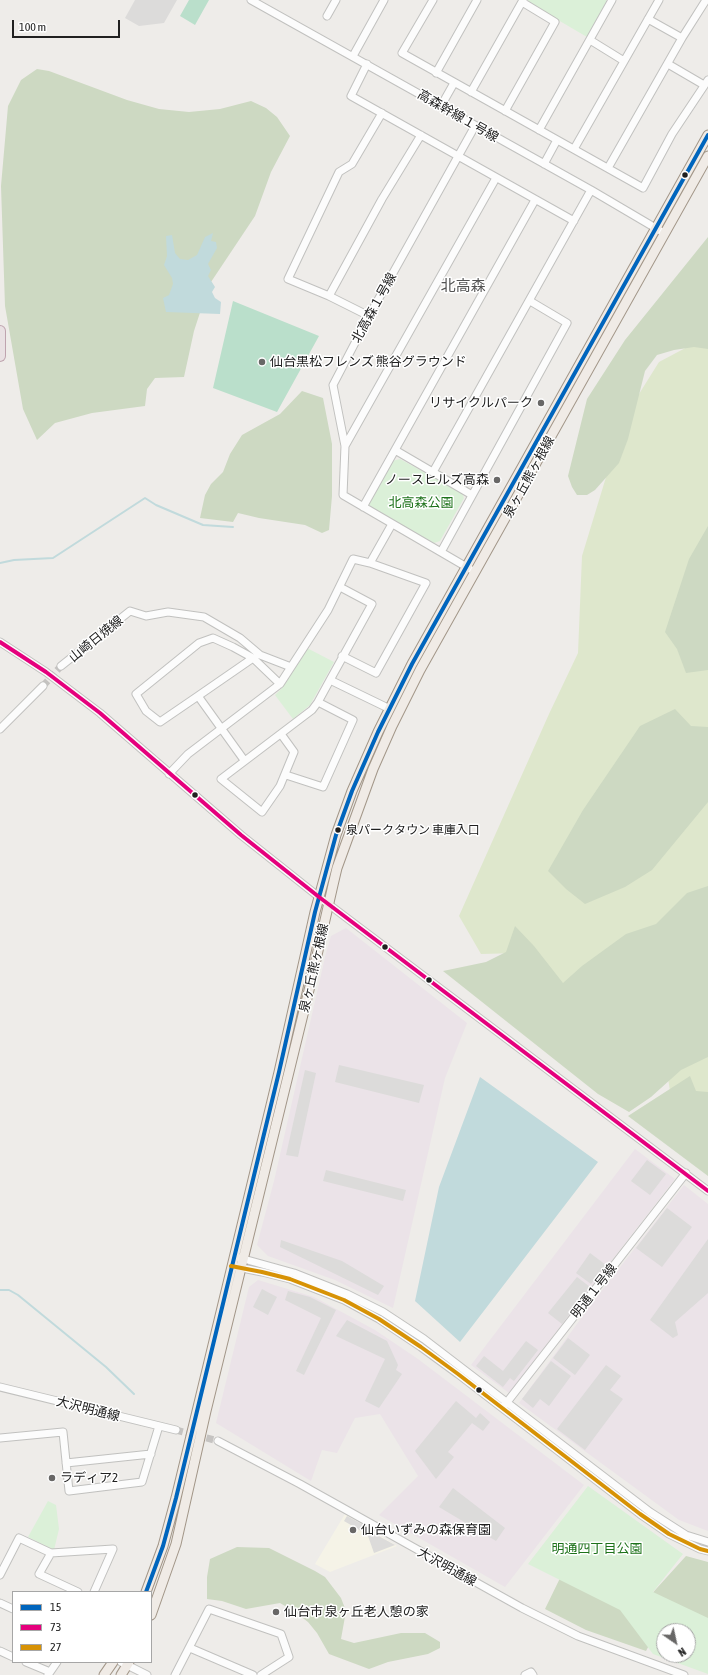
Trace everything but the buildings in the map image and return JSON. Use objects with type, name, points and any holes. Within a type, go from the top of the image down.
[{"type":"highway","points":[[0,331],[0,356]]},
{"type":"main road","name":"泉ヶ丘熊ヶ根線","points":[[152,1612],[176,1544],[237,1262],[319,896],[344,813],[363,765],[412,664],[708,135]]},
{"type":"main road","name":"泉ヶ丘熊ヶ根線","points":[[146,1591],[163,1546],[174,1506],[310,986],[337,868],[373,769],[392,726],[420,670],[708,156]]},
{"type":"main road","points":[[104,1675],[112,1663]]},
{"type":"main road","points":[[121,1675],[126,1663]]},
{"type":"street","name":"高森幹線１号線","points":[[250,0],[353,56],[591,190],[664,233]]},
{"type":"street","points":[[327,16],[336,0]]},
{"type":"street","points":[[353,56],[384,0]]},
{"type":"street","points":[[433,0],[402,53],[644,188],[672,134],[706,82],[668,64]]},
{"type":"street","points":[[436,73],[476,0]]},
{"type":"street","points":[[539,130],[612,0]]},
{"type":"street","points":[[574,149],[659,0]]},
{"type":"street","points":[[608,168],[682,38],[706,0]]},
{"type":"street","points":[[471,92],[522,1],[556,22],[505,111]]},
{"type":"street","points":[[648,19],[682,38]]},
{"type":"street","points":[[590,40],[624,61]]},
{"type":"street","points":[[367,64],[351,96],[574,222]]},
{"type":"street","points":[[441,106],[454,83]]},
{"type":"street","points":[[369,316],[329,296],[288,279],[339,172],[352,164],[382,113]]},
{"type":"street","name":"北高森１号線","points":[[475,126],[369,316],[333,385],[345,446],[343,495],[475,572]]},
{"type":"street","points":[[329,296],[380,204],[421,135]]},
{"type":"street","points":[[544,164],[557,140]]},
{"type":"street","points":[[345,446],[496,178]]},
{"type":"street","points":[[433,472],[591,190]]},
{"type":"street","points":[[363,507],[535,200]]},
{"type":"street","points":[[441,552],[567,323],[530,301]]},
{"type":"street","points":[[395,450],[472,495]]},
{"type":"street","points":[[370,563],[392,524]]},
{"type":"street","points":[[169,774],[188,754],[280,684],[328,610],[353,559],[370,563],[426,583],[376,673],[342,656]]},
{"type":"street","points":[[281,734],[294,752],[286,775],[262,812],[221,779],[244,760],[312,710],[318,702],[372,604],[340,587]]},
{"type":"street","name":"山崎日焼線","points":[[61,666],[130,611],[146,616],[168,612],[204,617],[240,638],[260,655],[291,667]]},
{"type":"street","points":[[252,658],[160,722],[146,712],[136,694],[199,643],[213,638],[252,658],[280,684]]},
{"type":"street","points":[[0,642],[46,672],[100,713],[241,835],[328,904],[708,1190]]},
{"type":"street","points":[[330,680],[390,709]]},
{"type":"street","points":[[0,729],[43,686]]},
{"type":"street","points":[[198,696],[244,760]]},
{"type":"street","points":[[286,775],[323,787],[353,720],[318,702]]},
{"type":"street","name":"明通１号線","points":[[504,1405],[686,1173]]},
{"type":"street","points":[[237,1262],[294,1273],[347,1294],[383,1312],[424,1340],[657,1526],[675,1537],[700,1549],[708,1551]]},
{"type":"street","name":"大沢明通線","points":[[0,1387],[176,1430]]},
{"type":"street","points":[[504,1405],[650,1512],[686,1534],[708,1542]]},
{"type":"street","points":[[0,1438],[63,1432],[69,1491],[142,1482],[159,1426]]},
{"type":"street","name":"大沢明通線","points":[[218,1441],[300,1484],[522,1608],[578,1636],[684,1675]]},
{"type":"street","points":[[66,1462],[151,1454]]},
{"type":"street","points":[[0,1575],[19,1538],[51,1553],[113,1549],[94,1591]]},
{"type":"street","points":[[51,1553],[39,1574],[76,1591]]},
{"type":"street","points":[[0,1603],[12,1609]]},
{"type":"street","points":[[175,1675],[209,1609],[281,1634],[289,1657],[261,1675]]},
{"type":"street","points":[[190,1648],[253,1675]]},
{"type":"street","points":[[0,1651],[12,1657]]},
{"type":"street","points":[[28,1663],[49,1674],[56,1663]]},
{"type":"street","points":[[126,1663],[147,1675]]},
{"type":"street","points":[[525,1675],[531,1672],[533,1675]]},
{"type":"shaded area","points":[[135,0],[177,0],[164,23],[139,26],[125,18]]},
{"type":"shaded area","points":[[346,928],[467,1023],[445,1078],[393,1308],[335,1280],[268,1256],[257,1245],[274,1181],[326,953],[331,936]]},
{"type":"shaded area","points":[[339,1065],[424,1085],[419,1103],[335,1082]]},
{"type":"shaded area","points":[[305,1070],[316,1073],[298,1157],[286,1155]]},
{"type":"shaded area","points":[[635,1149],[675,1179],[509,1393],[471,1365]]},
{"type":"shaded area","points":[[647,1160],[666,1174],[650,1195],[631,1181]]},
{"type":"shaded area","points":[[326,1170],[406,1190],[403,1201],[323,1181]]},
{"type":"shaded area","points":[[684,1185],[708,1204],[708,1531],[679,1520],[519,1403],[596,1298]]},
{"type":"shaded area","points":[[667,1208],[692,1227],[662,1267],[636,1248]]},
{"type":"shaded area","points":[[708,1239],[708,1293],[675,1322],[678,1335],[673,1338],[650,1320]]},
{"type":"shaded area","points":[[281,1240],[342,1261],[384,1286],[378,1295],[280,1247]]},
{"type":"shaded area","points":[[590,1253],[606,1265],[591,1284],[576,1273]]},
{"type":"shaded area","points":[[577,1277],[590,1287],[562,1324],[548,1313]]},
{"type":"shaded area","points":[[258,1280],[314,1297],[375,1330],[418,1359],[584,1485],[505,1587],[379,1515],[418,1476],[380,1414],[355,1418],[337,1453],[322,1450],[311,1481],[216,1423],[249,1287]]},
{"type":"shaded area","points":[[262,1289],[277,1297],[268,1315],[253,1307]]},
{"type":"shaded area","points":[[288,1291],[310,1297],[336,1310],[304,1375],[296,1371],[321,1318],[285,1300]]},
{"type":"shaded area","points":[[347,1320],[387,1341],[398,1365],[396,1370],[402,1374],[379,1408],[365,1401],[385,1359],[336,1336]]},
{"type":"shaded area","points":[[568,1338],[590,1355],[575,1375],[553,1358]]},
{"type":"shaded area","points":[[526,1341],[538,1350],[514,1381],[510,1378],[503,1387],[476,1366],[484,1356],[503,1371]]},
{"type":"shaded area","points":[[551,1361],[571,1376],[549,1406],[540,1399],[533,1408],[522,1399]]},
{"type":"shaded area","points":[[606,1365],[621,1376],[610,1390],[623,1399],[585,1450],[557,1429]]},
{"type":"shaded area","points":[[456,1401],[476,1418],[480,1413],[490,1422],[483,1431],[472,1423],[448,1452],[454,1457],[436,1479],[415,1451]]},
{"type":"shaded area","points":[[453,1488],[505,1528],[496,1541],[439,1507]]},
{"type":"shaded area","name":"仙台いずみの森保育園","points":[[345,1514],[397,1546],[330,1572],[315,1564]]},
{"type":"shaded area","points":[[347,1516],[371,1529],[368,1535],[344,1521]]},
{"type":"shaded area","points":[[375,1534],[395,1545],[374,1553],[368,1536]]},
{"type":"green space","points":[[189,0],[209,0],[195,25],[180,16]]},
{"type":"green space","points":[[528,0],[606,0],[608,3],[587,37],[529,3]]},
{"type":"green space","points":[[37,69],[49,71],[127,100],[159,109],[189,112],[220,109],[251,101],[266,108],[277,117],[290,136],[271,172],[255,216],[209,285],[194,331],[184,377],[155,378],[147,389],[145,406],[92,413],[55,423],[37,440],[23,409],[5,306],[1,186],[8,106],[21,80]]},
{"type":"green space","points":[[708,237],[708,349],[694,347],[674,350],[657,355],[645,371],[628,439],[619,463],[595,490],[587,495],[577,495],[568,476],[587,399],[625,340]]},
{"type":"green space","name":"仙台黒松フレンズ 熊谷グラウンド","points":[[233,301],[319,336],[277,412],[213,388]]},
{"type":"green space","points":[[708,336],[708,1099],[671,1097],[666,1066],[520,953],[481,954],[459,916],[549,714],[578,653],[582,556],[624,418],[659,362]]},
{"type":"green space","points":[[302,391],[323,398],[332,444],[332,496],[329,530],[322,533],[305,525],[259,518],[238,513],[233,522],[200,518],[205,495],[211,484],[223,472],[230,454],[242,435],[280,414]]},
{"type":"green space","name":"北高森公園","points":[[400,459],[462,493],[464,498],[440,541],[434,543],[370,508],[368,503],[392,461]]},
{"type":"green space","points":[[708,526],[708,670],[686,673],[677,649],[665,632],[689,559]]},
{"type":"green space","points":[[307,648],[334,662],[310,705],[293,719],[275,695],[282,688]]},
{"type":"green space","points":[[675,709],[691,726],[708,727],[708,802],[652,870],[625,887],[585,904],[566,889],[548,871],[583,810],[640,726]]},
{"type":"green space","points":[[708,886],[708,1057],[681,1070],[651,1097],[629,1112],[598,1094],[443,971],[486,962],[506,952],[515,926],[534,946],[563,983],[582,966],[626,934],[656,924],[687,893]]},
{"type":"green space","points":[[690,1076],[696,1091],[708,1092],[708,1176],[628,1116]]},
{"type":"green space","name":"明通四丁目公園","points":[[588,1486],[683,1554],[653,1592],[708,1618],[708,1674],[678,1663],[696,1663],[696,1623],[656,1623],[656,1655],[653,1654],[620,1610],[528,1564]]},
{"type":"green space","points":[[48,1501],[56,1505],[59,1529],[54,1550],[28,1537]]},
{"type":"green space","points":[[237,1547],[269,1548],[325,1577],[341,1598],[346,1611],[341,1639],[354,1643],[401,1633],[425,1633],[440,1642],[440,1648],[428,1654],[388,1662],[369,1669],[329,1654],[317,1633],[308,1622],[280,1603],[246,1609],[222,1601],[207,1599],[207,1577],[210,1559]]},
{"type":"green space","points":[[686,1556],[708,1562],[708,1627],[647,1599]]},
{"type":"green space","points":[[563,1572],[637,1609],[655,1634],[646,1651],[586,1630],[545,1609]]},
{"type":"water","points":[[213,233],[211,241],[216,242],[217,248],[208,264],[211,270],[208,276],[215,287],[212,292],[215,298],[221,302],[220,314],[166,312],[163,298],[169,295],[173,284],[172,278],[164,265],[167,256],[166,236],[172,235],[175,253],[180,259],[188,260],[197,255],[205,237]]},
{"type":"water","points":[[480,1077],[598,1162],[460,1342],[415,1301],[439,1187]]},
{"type":"waterway","points":[[0,563],[14,560],[53,558],[145,498],[156,505],[203,525],[233,527]]},
{"type":"waterway","points":[[0,1290],[9,1290],[18,1295],[106,1367],[134,1394]]},
{"type":"tunnel","points":[[43,686],[61,666]]},
{"type":"tunnel","points":[[176,1430],[218,1441]]},
{"type":"transit line","name":"15","points":[[146,1591],[163,1546],[176,1498],[279,1072],[315,912],[336,835],[352,791],[378,732],[412,664],[708,135]]},
{"type":"transit line","name":"73","points":[[0,642],[46,672],[100,713],[241,835],[319,897],[708,1191]]},
{"type":"transit line","name":"27","points":[[231,1266],[290,1279],[344,1300],[379,1319],[458,1374],[640,1514],[669,1534],[700,1549],[708,1551]]},
{"type":"place","name":"仙台黒松フレンズ 熊谷グラウンド","points":[[262,362]]},
{"type":"place","name":"リサイクルパーク","points":[[541,403]]},
{"type":"place","name":"ノースヒルズ高森","points":[[497,480]]},
{"type":"place","name":"泉パークタウン 車庫入口","points":[[338,830]]},
{"type":"place","name":"ラディア2","points":[[52,1478]]},
{"type":"place","name":"仙台いずみの森保育園","points":[[353,1530]]},
{"type":"place","name":"仙台市 泉ヶ丘老人憩の家","points":[[276,1612]]},
{"type":"district","name":"北高森","points":[[463,286]]}]
